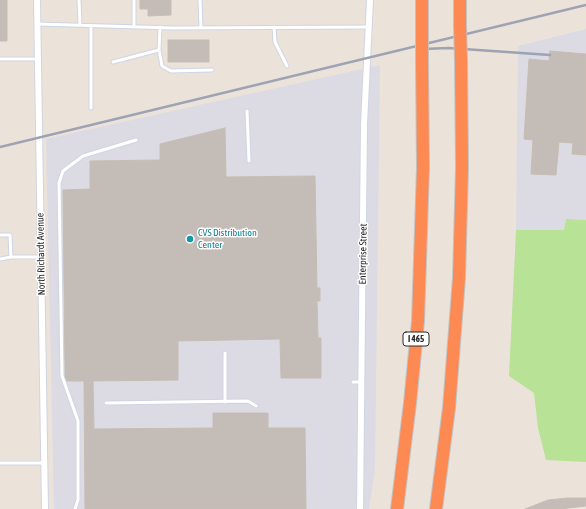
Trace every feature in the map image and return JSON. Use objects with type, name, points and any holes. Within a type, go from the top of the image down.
[{"type":"highway","name":"I 465","points":[[397,509],[410,403],[418,307],[423,168],[422,0]]},
{"type":"highway","points":[[436,509],[449,408],[459,278],[462,168],[460,0]]},
{"type":"street","name":"North Richardt Avenue","points":[[37,0],[44,509]]},
{"type":"street","name":"Enterprise Street","points":[[360,509],[364,124],[370,27],[370,0]]},
{"type":"lane","points":[[79,0],[80,25]]},
{"type":"lane","points":[[134,0],[134,27]]},
{"type":"lane","points":[[200,0],[201,28]]},
{"type":"lane","points":[[38,24],[160,28],[370,27]]},
{"type":"lane","points":[[91,26],[91,108]]},
{"type":"lane","points":[[274,27],[275,42],[287,66]]},
{"type":"lane","points":[[160,28],[159,50],[162,66],[171,71],[212,70]]},
{"type":"lane","points":[[113,62],[159,50]]},
{"type":"lane","points":[[0,59],[38,58]]},
{"type":"lane","points":[[247,111],[249,161]]},
{"type":"lane","points":[[75,509],[78,500],[78,421],[62,376],[59,183],[63,171],[83,156],[136,140]]},
{"type":"lane","points":[[0,235],[10,235],[11,257]]},
{"type":"lane","points":[[0,259],[11,257],[41,257]]},
{"type":"lane","points":[[225,353],[225,402]]},
{"type":"lane","points":[[353,382],[361,382]]},
{"type":"lane","points":[[106,403],[248,401],[256,406]]},
{"type":"lane","points":[[0,463],[44,463]]},
{"type":"shaded area","points":[[586,29],[586,220],[566,219],[564,230],[516,230],[518,46]]},
{"type":"shaded area","points":[[380,65],[375,469],[369,509],[54,509],[46,139]]},
{"type":"green space","points":[[566,219],[586,220],[586,462],[546,460],[538,428],[534,393],[509,376],[516,230],[564,230]]},
{"type":"building","points":[[0,0],[7,0],[7,41],[0,41]]},
{"type":"building","points":[[140,0],[171,0],[171,15],[148,16],[148,9],[140,9]]},
{"type":"building","points":[[168,40],[209,40],[209,62],[168,62]]},
{"type":"building","points":[[550,51],[586,54],[586,155],[572,154],[573,143],[559,142],[556,175],[531,174],[533,140],[524,139],[529,59],[549,61]]},
{"type":"building","name":"CVS Distribution Center","points":[[225,128],[226,177],[315,176],[317,288],[320,288],[320,301],[317,301],[318,338],[321,338],[321,378],[281,378],[280,339],[178,341],[178,380],[93,381],[94,429],[213,428],[213,413],[268,413],[268,428],[305,428],[306,509],[85,509],[84,381],[67,381],[65,377],[63,190],[90,189],[90,161],[160,160],[160,144]]},
{"type":"building","points":[[586,498],[586,506],[560,509],[525,509],[548,500]]},
{"type":"railway","points":[[0,147],[586,5]]},
{"type":"railway","points":[[422,49],[449,48],[550,55]]},
{"type":"place","name":"CVS Distribution Center","points":[[190,239]]}]
